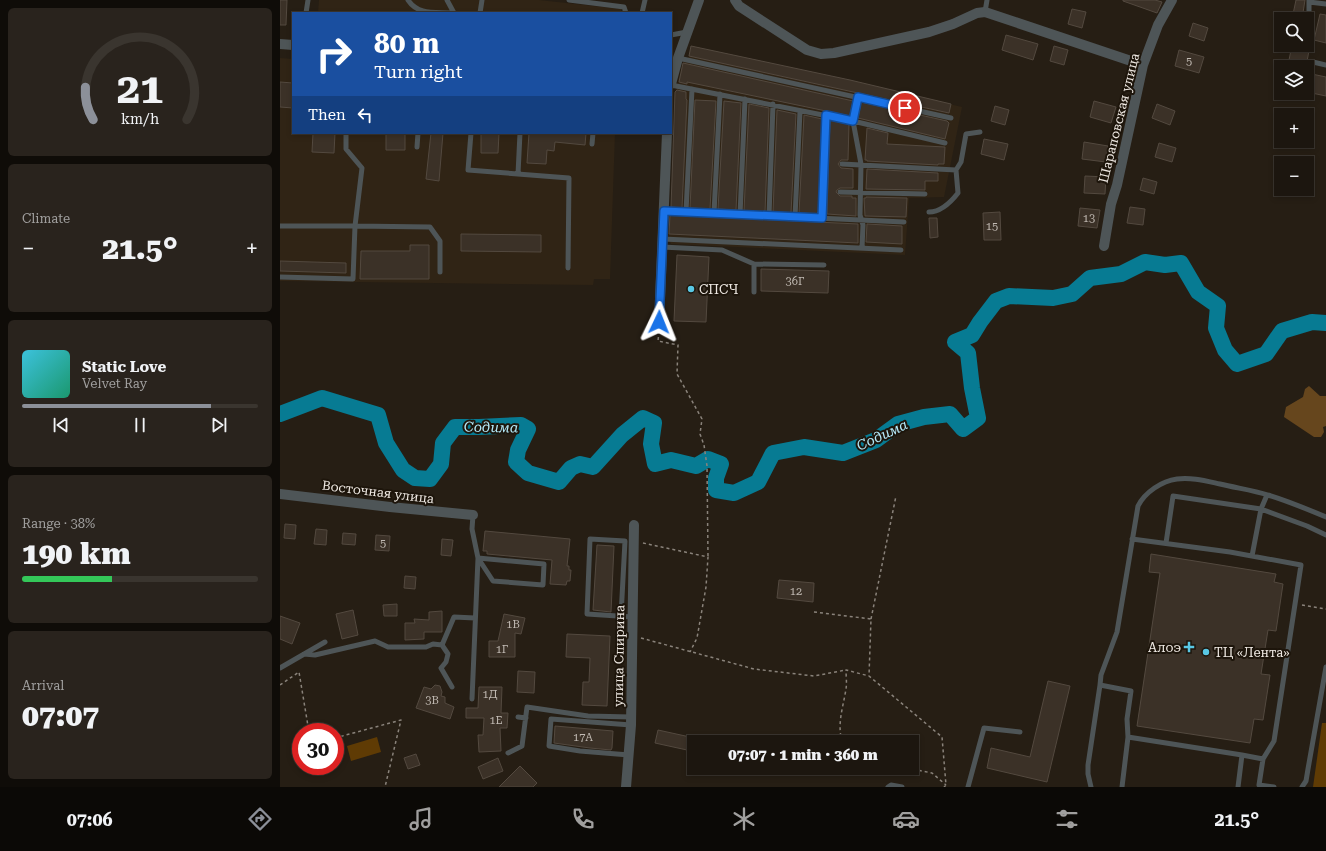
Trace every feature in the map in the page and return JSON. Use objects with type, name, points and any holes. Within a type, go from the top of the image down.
[{"type":"street","points":[[672,80],[678,58],[699,0]]},
{"type":"street","points":[[735,0],[738,6],[807,50],[822,54],[834,53],[929,32],[953,24],[977,13],[985,12],[1143,66]]},
{"type":"street","name":"Шараповская улица","points":[[1104,246],[1111,204],[1117,184],[1143,66],[1158,25],[1172,0]]},
{"type":"street","points":[[280,44],[292,45]]},
{"type":"street","points":[[659,322],[667,134]]},
{"type":"street","name":"Восточная улица","points":[[280,494],[473,515]]},
{"type":"street","name":"улица Спирина","points":[[626,787],[631,721],[633,636],[629,541],[634,524]]},
{"type":"lane","points":[[306,12],[308,0]]},
{"type":"lane","points":[[408,0],[413,7],[424,12]]},
{"type":"lane","points":[[447,0],[452,12]]},
{"type":"lane","points":[[480,12],[482,0]]},
{"type":"lane","points":[[569,0],[624,7],[626,12]]},
{"type":"lane","points":[[642,12],[645,0]]},
{"type":"lane","points":[[985,12],[987,0]]},
{"type":"lane","points":[[1309,12],[1309,1],[1326,4]]},
{"type":"lane","points":[[672,35],[688,32]]},
{"type":"lane","points":[[678,58],[951,118]]},
{"type":"lane","points":[[1314,62],[1326,65]]},
{"type":"lane","points":[[672,84],[826,115],[945,143]]},
{"type":"lane","points":[[686,212],[692,89]]},
{"type":"lane","points":[[714,213],[720,94]]},
{"type":"lane","points":[[858,97],[853,121],[861,164],[860,216],[863,225],[862,248]]},
{"type":"lane","points":[[740,214],[745,99]]},
{"type":"lane","points":[[769,216],[773,104]]},
{"type":"lane","points":[[795,217],[800,111]]},
{"type":"lane","points":[[822,218],[826,115]]},
{"type":"lane","points":[[929,212],[936,212],[954,199],[958,193],[956,170],[961,162],[966,134],[980,132]]},
{"type":"lane","points":[[280,277],[353,279],[355,226],[362,168],[346,149],[346,134]]},
{"type":"lane","points":[[417,146],[418,134]]},
{"type":"lane","points":[[471,134],[468,170],[569,178],[568,268]]},
{"type":"lane","points":[[518,174],[520,134]]},
{"type":"lane","points":[[592,144],[593,134]]},
{"type":"lane","points":[[842,164],[956,170]]},
{"type":"lane","points":[[840,192],[925,194]]},
{"type":"lane","points":[[664,211],[904,222]]},
{"type":"lane","points":[[280,226],[430,227],[440,241],[440,272]]},
{"type":"lane","points":[[663,243],[901,250]]},
{"type":"lane","points":[[663,243],[722,250],[754,264],[824,265]]},
{"type":"lane","points":[[754,264],[754,292]]},
{"type":"lane","points":[[1091,787],[1088,774],[1088,765],[1101,675],[1117,632],[1138,506],[1141,500],[1158,486],[1171,480],[1184,478],[1197,479],[1267,495],[1326,517]]},
{"type":"lane","points":[[1252,556],[1261,510],[1267,495]]},
{"type":"lane","points":[[1166,543],[1173,496],[1261,510],[1307,526],[1326,535]]},
{"type":"lane","points":[[472,699],[478,558],[472,529],[473,515]]},
{"type":"lane","points":[[621,616],[629,541],[590,539],[587,614],[633,617]]},
{"type":"lane","points":[[1132,539],[1252,556],[1301,565],[1274,741],[1263,759],[1259,785],[1274,787]]},
{"type":"lane","points":[[478,558],[544,564],[543,585],[493,581],[478,558]]},
{"type":"lane","points":[[442,645],[454,617],[475,618]]},
{"type":"lane","points":[[304,654],[315,655],[375,641],[388,647],[426,647],[433,644],[442,645],[448,654],[446,662],[441,668],[452,687]]},
{"type":"lane","points":[[280,668],[325,642]]},
{"type":"lane","points":[[1302,787],[1306,781],[1326,667]]},
{"type":"lane","points":[[1100,685],[1131,691],[1127,719],[1128,737],[1122,787]]},
{"type":"lane","points":[[508,753],[522,746],[527,708],[539,708],[631,721]]},
{"type":"lane","points":[[518,717],[526,718]]},
{"type":"lane","points":[[629,755],[580,751],[549,746],[550,726],[551,719],[631,721]]},
{"type":"lane","points":[[968,787],[984,728],[1020,732]]},
{"type":"lane","points":[[1128,737],[1263,759]]},
{"type":"lane","points":[[1238,787],[1242,755]]},
{"type":"lane","points":[[888,787],[891,785],[902,787]]},
{"type":"path","points":[[659,322],[658,341],[678,345],[677,374],[702,419],[700,434],[704,445],[707,466],[708,557],[706,587],[697,638],[690,652]]},
{"type":"path","points":[[869,676],[871,619],[896,496]]},
{"type":"path","points":[[629,541],[708,557]]},
{"type":"path","points":[[1295,603],[1326,609]]},
{"type":"path","points":[[814,612],[871,619]]},
{"type":"path","points":[[633,636],[754,669],[814,676],[846,670],[869,676],[942,737],[945,786]]},
{"type":"path","points":[[840,735],[840,716],[846,688],[846,670]]},
{"type":"path","points":[[280,685],[299,672],[308,723]]},
{"type":"path","points":[[344,736],[401,720],[385,787]]},
{"type":"path","points":[[919,770],[932,773],[945,786]]},
{"type":"shaded area","points":[[319,0],[539,0],[621,9],[621,12],[318,12]]},
{"type":"shaded area","points":[[691,46],[850,80],[962,107],[944,197],[909,198],[905,255],[671,244],[667,234],[668,216],[671,206],[675,92],[683,63],[689,56]]},
{"type":"shaded area","points":[[280,58],[292,59],[292,134],[615,134],[610,279],[594,279],[593,285],[280,281]]},
{"type":"shaded area","points":[[1309,386],[1320,396],[1326,396],[1326,426],[1323,427],[1324,432],[1321,437],[1314,437],[1284,417],[1286,407],[1303,397],[1305,389]]},
{"type":"shaded area","points":[[1322,723],[1326,723],[1326,787],[1313,787]]},
{"type":"shaded area","points":[[377,737],[381,752],[351,761],[347,746]]},
{"type":"building","points":[[280,0],[287,0],[286,25],[280,25]]},
{"type":"building","points":[[1123,0],[1155,0],[1162,2],[1157,13]]},
{"type":"building","points":[[1296,0],[1305,0],[1303,12],[1293,12]]},
{"type":"building","points":[[1072,9],[1086,12],[1082,28],[1068,24]]},
{"type":"building","points":[[1320,14],[1326,15],[1326,43],[1314,40]]},
{"type":"building","points":[[1193,23],[1208,28],[1204,41],[1189,36]]},
{"type":"building","points":[[1006,35],[1038,44],[1033,60],[1002,50]]},
{"type":"building","points":[[691,46],[850,80],[951,104],[949,113],[689,56]]},
{"type":"building","points":[[1054,46],[1068,50],[1064,65],[1050,61]]},
{"type":"building","points":[[1179,50],[1204,57],[1199,73],[1175,66]]},
{"type":"building","points":[[1291,52],[1309,52],[1307,60],[1289,60]]},
{"type":"building","points":[[683,63],[853,101],[850,116],[687,82],[687,84],[679,82]]},
{"type":"building","points":[[1314,74],[1326,77],[1326,96],[1314,93]]},
{"type":"building","points":[[280,82],[292,83],[292,108],[280,107]]},
{"type":"building","points":[[677,90],[686,92],[687,100],[682,208],[671,207],[675,92]]},
{"type":"building","points":[[695,100],[716,101],[710,209],[690,208]]},
{"type":"building","points":[[724,101],[741,103],[736,210],[718,209]]},
{"type":"building","points":[[1094,101],[1116,107],[1111,123],[1090,117]]},
{"type":"building","points":[[861,102],[947,121],[949,123],[945,139],[858,118]]},
{"type":"building","points":[[749,104],[769,108],[765,212],[744,211]]},
{"type":"building","points":[[1157,104],[1175,111],[1170,125],[1152,118]]},
{"type":"building","points":[[995,106],[1009,110],[1005,125],[991,121]]},
{"type":"building","points":[[777,110],[796,114],[791,213],[773,212]]},
{"type":"building","points":[[804,115],[822,119],[819,214],[799,213]]},
{"type":"building","points":[[830,120],[849,124],[848,160],[841,160],[838,164],[841,168],[853,169],[853,188],[840,188],[836,192],[840,196],[852,196],[852,198],[856,198],[856,216],[827,214]]},
{"type":"building","points":[[867,128],[888,133],[887,144],[945,147],[944,164],[938,165],[867,161],[865,160]]},
{"type":"building","points":[[313,134],[335,134],[334,153],[312,152]]},
{"type":"building","points":[[386,134],[405,134],[405,150],[386,150]]},
{"type":"building","points":[[431,134],[443,134],[439,181],[426,179]]},
{"type":"building","points":[[481,134],[499,134],[498,153],[481,153]]},
{"type":"building","points":[[529,134],[586,134],[585,145],[555,142],[554,151],[547,150],[546,164],[527,163]]},
{"type":"building","points":[[984,139],[1008,144],[1004,160],[981,154]]},
{"type":"building","points":[[1084,142],[1108,146],[1106,162],[1082,159]]},
{"type":"building","points":[[1159,143],[1176,148],[1172,162],[1155,157]]},
{"type":"building","points":[[867,169],[938,173],[938,181],[925,181],[925,190],[866,189]]},
{"type":"building","points":[[1085,176],[1106,177],[1105,194],[1084,193]]},
{"type":"building","points":[[1143,178],[1157,182],[1154,194],[1140,190]]},
{"type":"building","points":[[864,198],[907,198],[906,217],[865,216]]},
{"type":"building","points":[[1130,207],[1145,209],[1143,225],[1127,223]]},
{"type":"building","points":[[1080,208],[1100,210],[1097,228],[1078,226]]},
{"type":"building","points":[[1000,212],[1001,240],[984,240],[983,213]]},
{"type":"building","points":[[670,215],[858,224],[858,243],[669,234]]},
{"type":"building","points":[[929,218],[937,218],[938,237],[930,238]]},
{"type":"building","points":[[867,224],[902,226],[902,244],[866,242]]},
{"type":"building","points":[[461,234],[541,235],[541,252],[461,251]]},
{"type":"building","points":[[410,245],[429,245],[429,279],[360,279],[361,251],[410,251]]},
{"type":"building","name":"СПСЧ","points":[[677,255],[709,257],[706,322],[674,321]]},
{"type":"building","points":[[280,261],[346,263],[346,273],[280,271]]},
{"type":"building","points":[[761,269],[829,271],[828,293],[761,291]]},
{"type":"building","points":[[285,524],[296,525],[295,539],[284,538]]},
{"type":"building","points":[[316,529],[327,530],[326,545],[314,544]]},
{"type":"building","points":[[485,531],[570,539],[567,566],[569,566],[569,570],[571,570],[570,581],[567,581],[566,585],[550,584],[552,560],[487,554],[487,551],[483,551]]},
{"type":"building","points":[[343,533],[356,534],[355,545],[342,544]]},
{"type":"building","points":[[376,535],[390,536],[389,551],[375,550]]},
{"type":"building","points":[[442,539],[453,540],[451,556],[441,555]]},
{"type":"building","points":[[597,545],[614,546],[611,612],[593,610]]},
{"type":"building","name":"ТЦ «Лента»","points":[[1151,554],[1276,574],[1274,582],[1283,584],[1276,631],[1268,630],[1261,674],[1270,675],[1263,720],[1254,719],[1250,743],[1137,726],[1160,573],[1149,572]]},
{"type":"building","points":[[405,576],[416,577],[415,589],[404,588]]},
{"type":"building","points":[[779,580],[814,583],[813,602],[777,598]]},
{"type":"building","points":[[397,604],[397,616],[384,616],[383,605]]},
{"type":"building","points":[[353,610],[358,635],[342,639],[336,614]]},
{"type":"building","points":[[442,611],[442,632],[424,632],[424,639],[405,640],[405,623],[415,623],[414,619],[429,620],[429,612]]},
{"type":"building","points":[[504,614],[525,618],[521,634],[515,633],[515,657],[489,657],[489,641],[498,641]]},
{"type":"building","points":[[280,616],[300,623],[292,644],[280,639]]},
{"type":"building","points":[[567,634],[610,636],[607,706],[582,705],[583,682],[589,682],[590,658],[566,657]]},
{"type":"building","points":[[518,671],[535,672],[534,693],[517,692]]},
{"type":"building","points":[[1048,681],[1070,686],[1047,782],[987,768],[991,748],[1030,757]]},
{"type":"building","points":[[435,685],[440,686],[442,692],[441,696],[445,697],[445,703],[454,707],[450,719],[416,708],[424,687],[431,689]]},
{"type":"building","points":[[479,687],[502,687],[501,713],[508,713],[507,728],[500,728],[501,751],[479,752],[478,735],[483,735],[484,718],[466,718],[466,708],[478,708]]},
{"type":"building","points":[[555,726],[613,731],[612,748],[611,750],[554,743]]},
{"type":"building","points":[[658,730],[687,736],[687,750],[655,743]]},
{"type":"building","points":[[416,754],[420,765],[408,769],[404,758]]},
{"type":"building","points":[[498,758],[503,771],[483,779],[478,767]]},
{"type":"building","points":[[520,766],[537,783],[533,787],[499,787]]},
{"type":"waterway","name":"Содима","points":[[280,414],[322,398],[378,415],[386,443],[403,470],[415,478],[430,479],[441,464],[443,443],[455,427],[521,425],[528,429],[518,450],[516,462],[528,473],[559,482],[571,468],[580,464],[593,467],[622,435],[643,418],[654,423],[651,444],[655,464],[671,460],[696,466],[708,459],[721,464],[716,478],[716,490],[734,493],[758,482],[773,453],[804,447],[843,453],[876,440],[898,424],[924,417],[950,414],[963,429],[978,418],[972,388],[968,353],[955,342],[972,335],[996,301],[1009,296],[1053,298],[1072,294],[1090,278],[1121,274],[1145,262],[1165,265],[1181,263],[1198,292],[1218,306],[1216,328],[1225,350],[1237,364],[1266,354],[1282,331],[1312,322],[1326,323]]},
{"type":"place","name":"СПСЧ","points":[[691,289]]},
{"type":"place","name":"Алоэ","points":[[1189,647]]},
{"type":"place","name":"ТЦ «Лента»","points":[[1206,652]]},
{"type":"route","points":[[659,322],[664,211],[822,218],[826,115],[853,121],[858,97],[905,108]]}]
